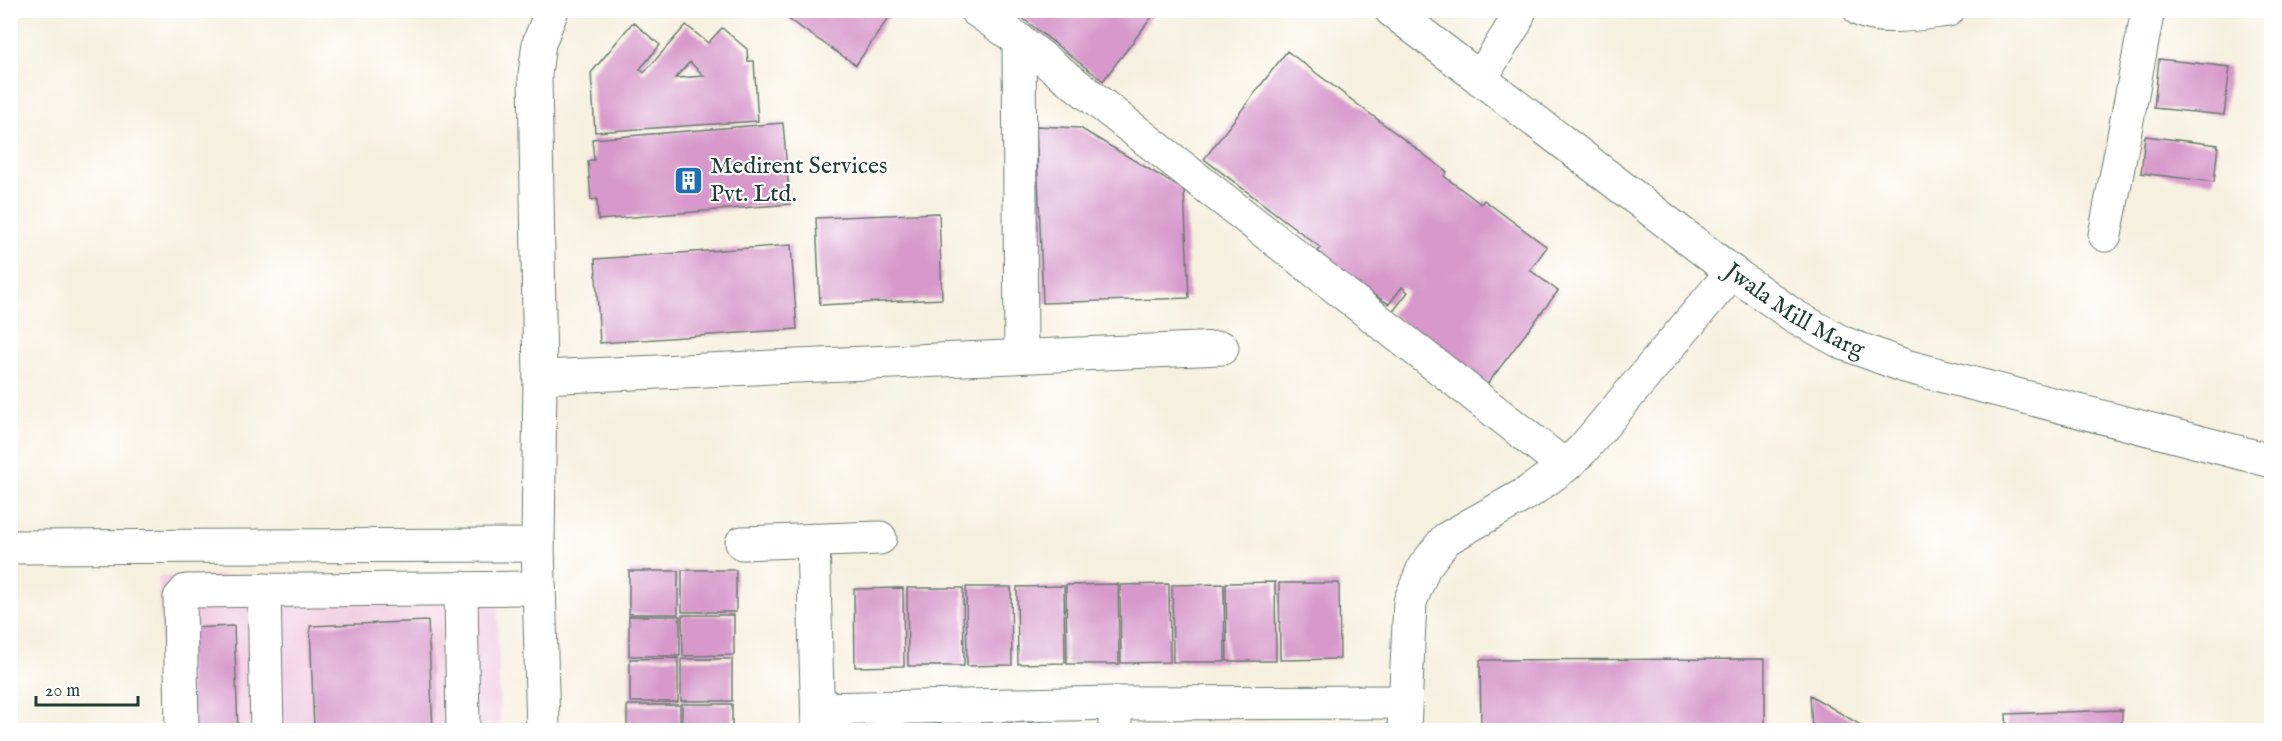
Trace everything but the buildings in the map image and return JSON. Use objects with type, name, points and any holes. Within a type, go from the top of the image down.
[{"type":"street","points":[[543,730],[538,545],[540,377],[535,74],[539,43],[552,10]]},
{"type":"street","points":[[976,10],[1018,39],[1565,466]]},
{"type":"street","name":"Jwala Mill Marg","points":[[1391,10],[1732,273],[1794,316],[1843,343],[1905,366],[2271,460]]},
{"type":"street","points":[[1480,79],[1515,23],[1520,10]]},
{"type":"street","points":[[1860,10],[1866,14],[1898,15],[1948,10]]},
{"type":"street","points":[[2105,235],[2148,10]]},
{"type":"street","points":[[1018,39],[1021,356]]},
{"type":"street","points":[[813,540],[818,720],[1404,716],[1410,602],[1424,567],[1446,539],[1529,492],[1565,466],[1583,449],[1732,273]]},
{"type":"street","points":[[540,377],[1222,348]]},
{"type":"street","points":[[742,543],[880,538]]},
{"type":"street","points":[[10,547],[538,545]]},
{"type":"street","points":[[461,588],[463,730]]},
{"type":"street","points":[[182,730],[180,598],[186,591],[539,588]]},
{"type":"street","points":[[264,590],[267,730]]},
{"type":"shaded area","points":[[497,574],[500,730],[162,730],[159,576]]},
{"type":"place","name":"Medirent Services Pvt. Ltd.","points":[[689,180]]}]
